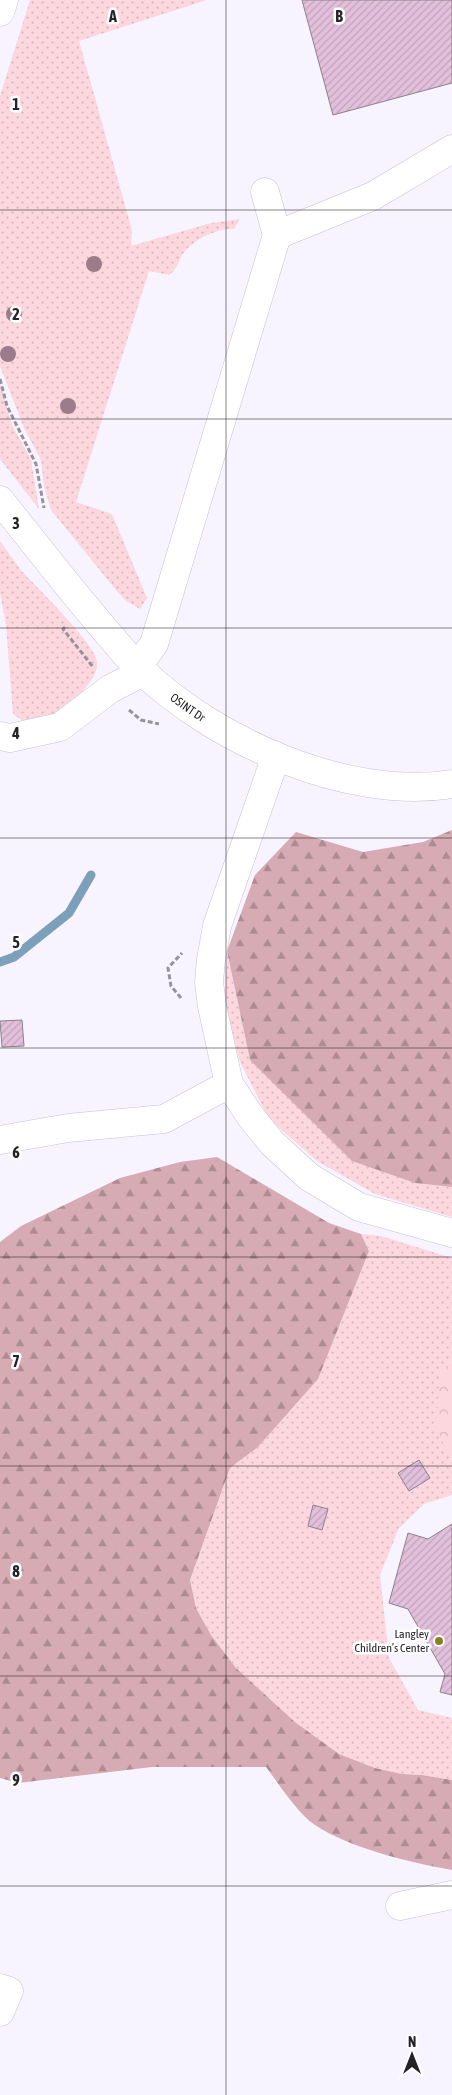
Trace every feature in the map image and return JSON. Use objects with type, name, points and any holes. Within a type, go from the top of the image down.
[{"type":"lane","points":[[0,12],[4,0]]},
{"type":"lane","points":[[277,235],[373,196],[452,149]]},
{"type":"lane","points":[[0,736],[10,738],[60,727],[140,669],[154,644],[277,235],[266,192]]},
{"type":"lane","name":"OSINT Dr","points":[[0,500],[86,608],[140,669],[172,697],[221,729],[312,771],[366,783],[426,787],[452,784]]},
{"type":"lane","points":[[276,756],[217,926],[211,960],[209,982],[212,1006],[229,1084],[251,1117],[272,1142],[309,1177],[359,1207],[452,1233]]},
{"type":"lane","points":[[0,1140],[68,1128],[164,1119],[229,1084]]},
{"type":"lane","points":[[400,1906],[452,1895]]},
{"type":"lane","points":[[0,1988],[9,1991],[0,2012]]},
{"type":"path","points":[[0,379],[7,406],[36,464],[46,514]]},
{"type":"path","points":[[86,608],[63,629],[122,705],[141,720],[165,726]]},
{"type":"path","points":[[184,1003],[171,986],[168,968],[185,949]]},
{"type":"green space","points":[[30,0],[207,0],[79,41],[132,230],[131,246],[211,223],[240,219],[234,229],[212,233],[192,244],[169,275],[149,271],[76,502],[112,514],[147,598],[140,609],[126,601],[116,590],[51,510],[44,486],[41,460],[24,428],[0,366],[0,96]]},
{"type":"green space","points":[[0,384],[12,425],[31,459],[39,509],[0,459]]},
{"type":"green space","points":[[0,541],[20,569],[87,642],[97,662],[93,678],[76,699],[63,710],[49,716],[23,721],[13,714],[6,625],[0,593]]},
{"type":"green space","points":[[452,830],[452,1187],[415,1183],[352,1161],[250,1060],[227,951],[255,875],[296,832],[363,852],[423,842]]},
{"type":"green space","points":[[227,951],[250,1060],[415,1183],[452,1187],[452,1217],[375,1194],[317,1161],[269,1119],[240,1062],[225,1003]]},
{"type":"green space","points":[[217,1157],[329,1223],[361,1234],[369,1251],[318,1379],[258,1447],[230,1468],[190,1580],[196,1608],[211,1635],[236,1668],[295,1722],[339,1754],[375,1768],[402,1774],[452,1780],[452,1870],[381,1854],[329,1833],[308,1820],[266,1767],[152,1767],[18,1783],[0,1778],[0,1242],[21,1226],[120,1178],[180,1162]]},
{"type":"green space","points":[[361,1234],[381,1236],[452,1258],[452,1360],[440,1373],[452,1463],[452,1495],[424,1504],[399,1528],[380,1575],[389,1658],[418,1710],[452,1718],[452,1780],[402,1774],[375,1768],[339,1754],[295,1722],[236,1668],[211,1635],[196,1608],[190,1580],[230,1468],[258,1447],[318,1379],[369,1251]]},
{"type":"green space","points":[[452,1360],[452,1463],[436,1427],[440,1373]]},
{"type":"building","points":[[302,0],[452,0],[452,83],[333,115]]},
{"type":"building","points":[[22,1020],[24,1046],[2,1047],[0,1021]]},
{"type":"building","points":[[419,1460],[430,1478],[409,1491],[398,1473]]},
{"type":"building","points":[[313,1505],[328,1509],[322,1530],[308,1526]]},
{"type":"building","name":"Langley Children’s Center","points":[[452,1524],[452,1695],[440,1692],[445,1674],[408,1609],[389,1603],[408,1533],[428,1539]]},
{"type":"waterway","points":[[0,962],[14,957],[69,913],[91,875]]},
{"type":"place","name":"Langley Children’s Center","points":[[439,1641]]}]
